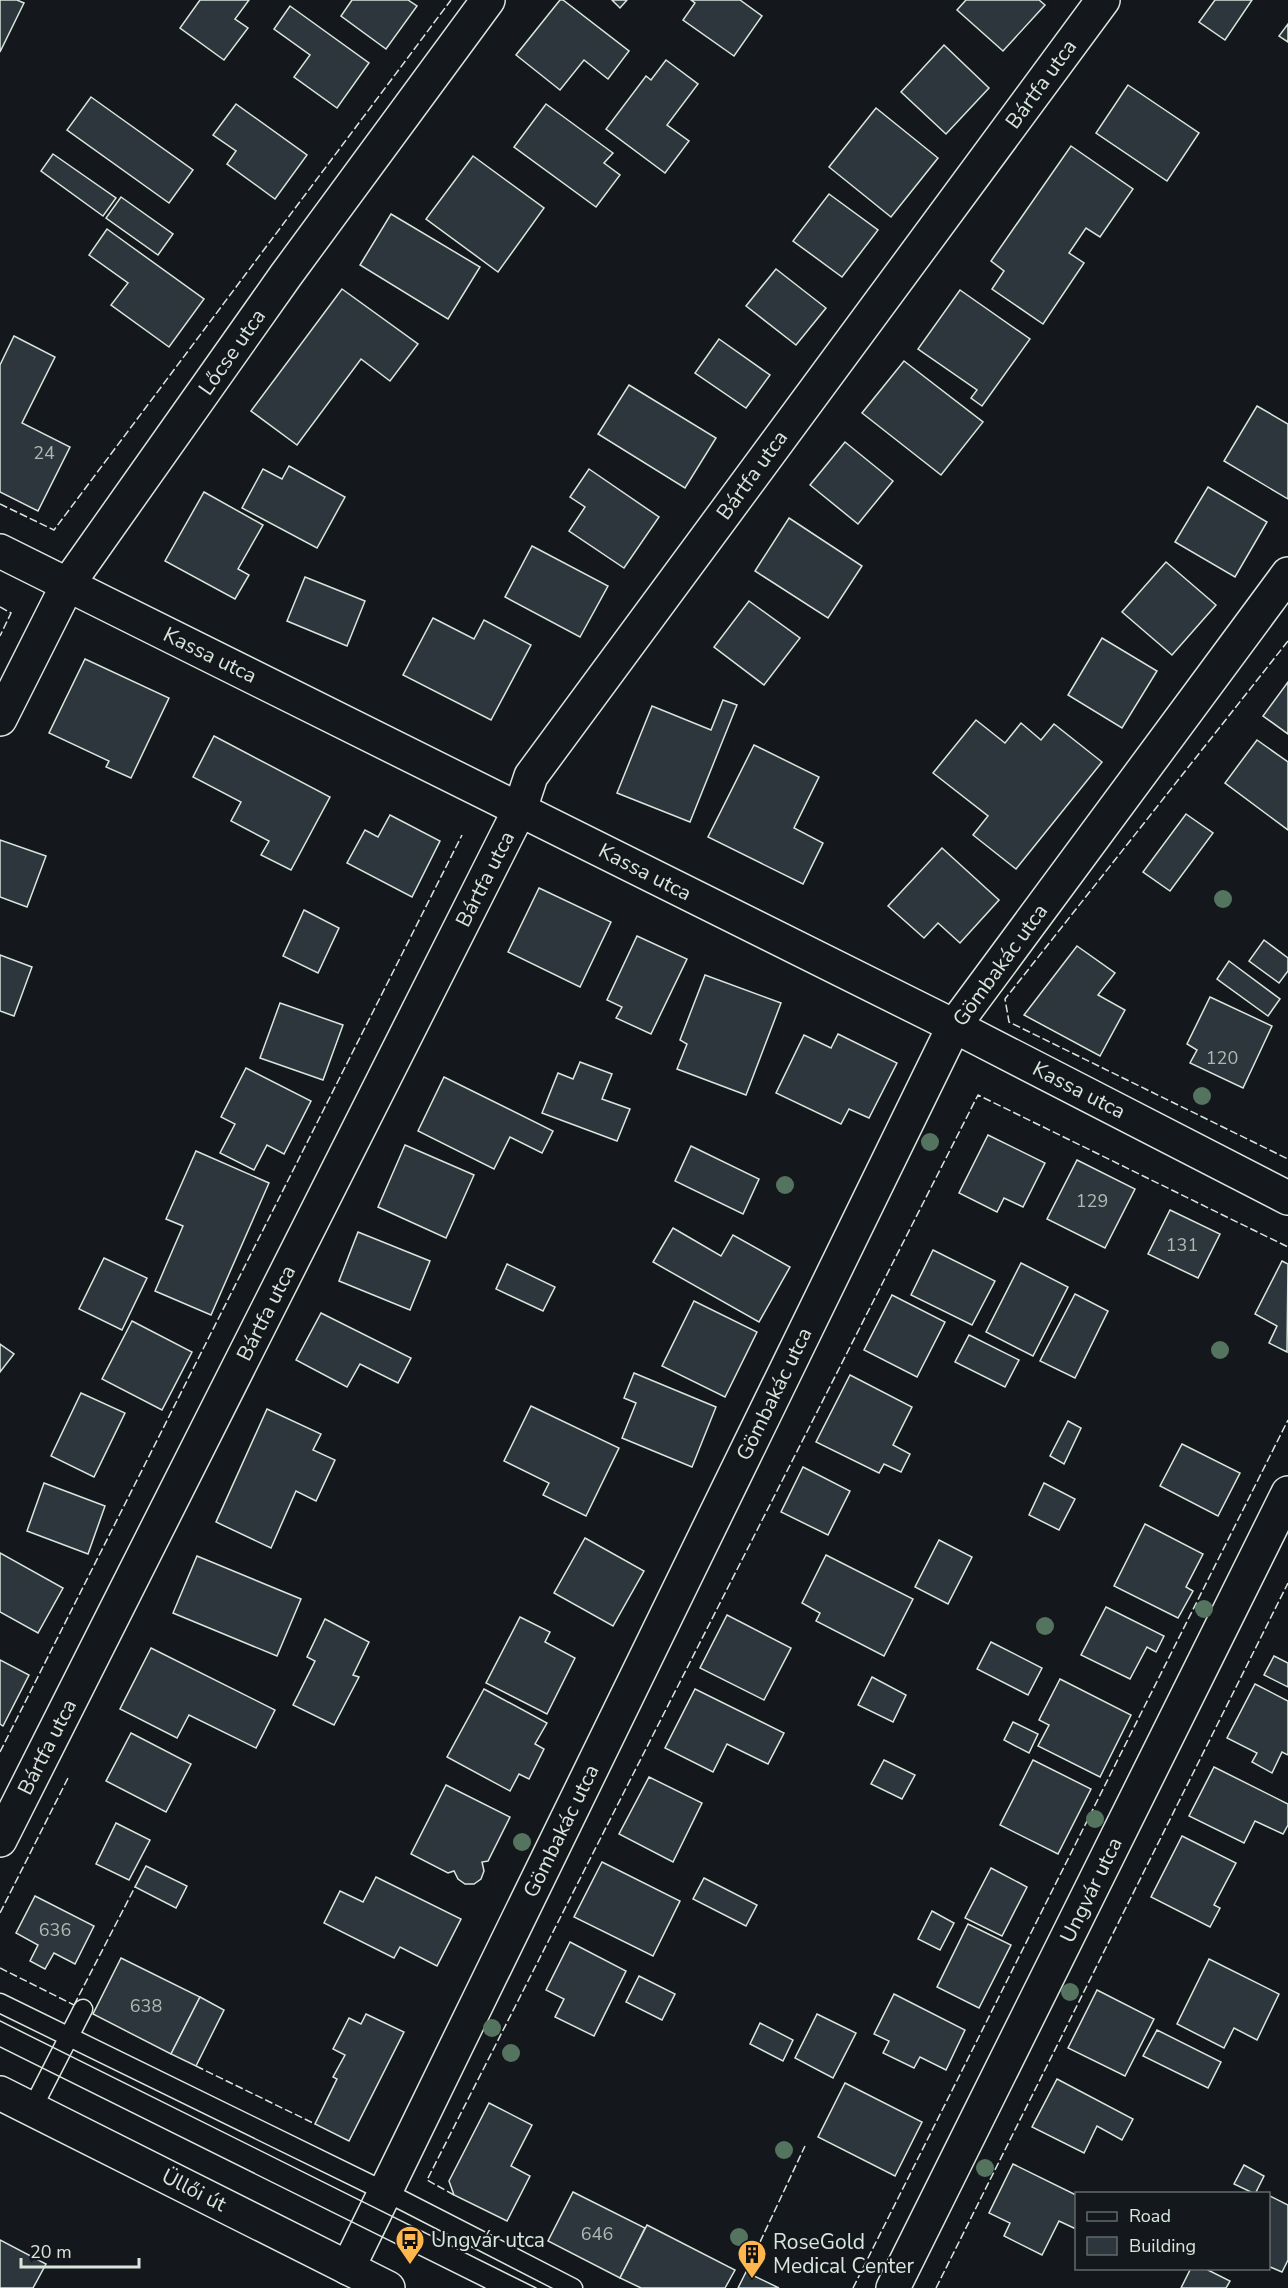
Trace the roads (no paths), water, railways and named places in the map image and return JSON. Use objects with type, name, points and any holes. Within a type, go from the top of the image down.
[{"type":"street","name":"Lőcse utca","points":[[0,718],[68,584],[286,275],[488,0]]},
{"type":"street","name":"Bártfa utca","points":[[0,1840],[520,809],[531,776],[1103,0]]},
{"type":"street","name":"Kassa utca","points":[[0,551],[954,1026],[1288,1198]]},
{"type":"street","name":"Gömbakác utca","points":[[348,2268],[954,1026],[1288,574]]},
{"type":"street","name":"Ungvár utca","points":[[893,2288],[1288,1493]]},
{"type":"street","name":"Üllői út","points":[[0,2092],[388,2288]]},
{"type":"lane","points":[[0,2003],[386,2192],[573,2288]]},
{"type":"lane","points":[[32,2109],[83,2009]]},
{"type":"tram line","points":[[0,2021],[536,2288]]},
{"type":"tram line","points":[[0,2047],[485,2288]]},
{"type":"place","name":"Ungvár utca","points":[[410,2266]]},
{"type":"place","name":"RoseGold Medical Center","points":[[752,2280]]}]
